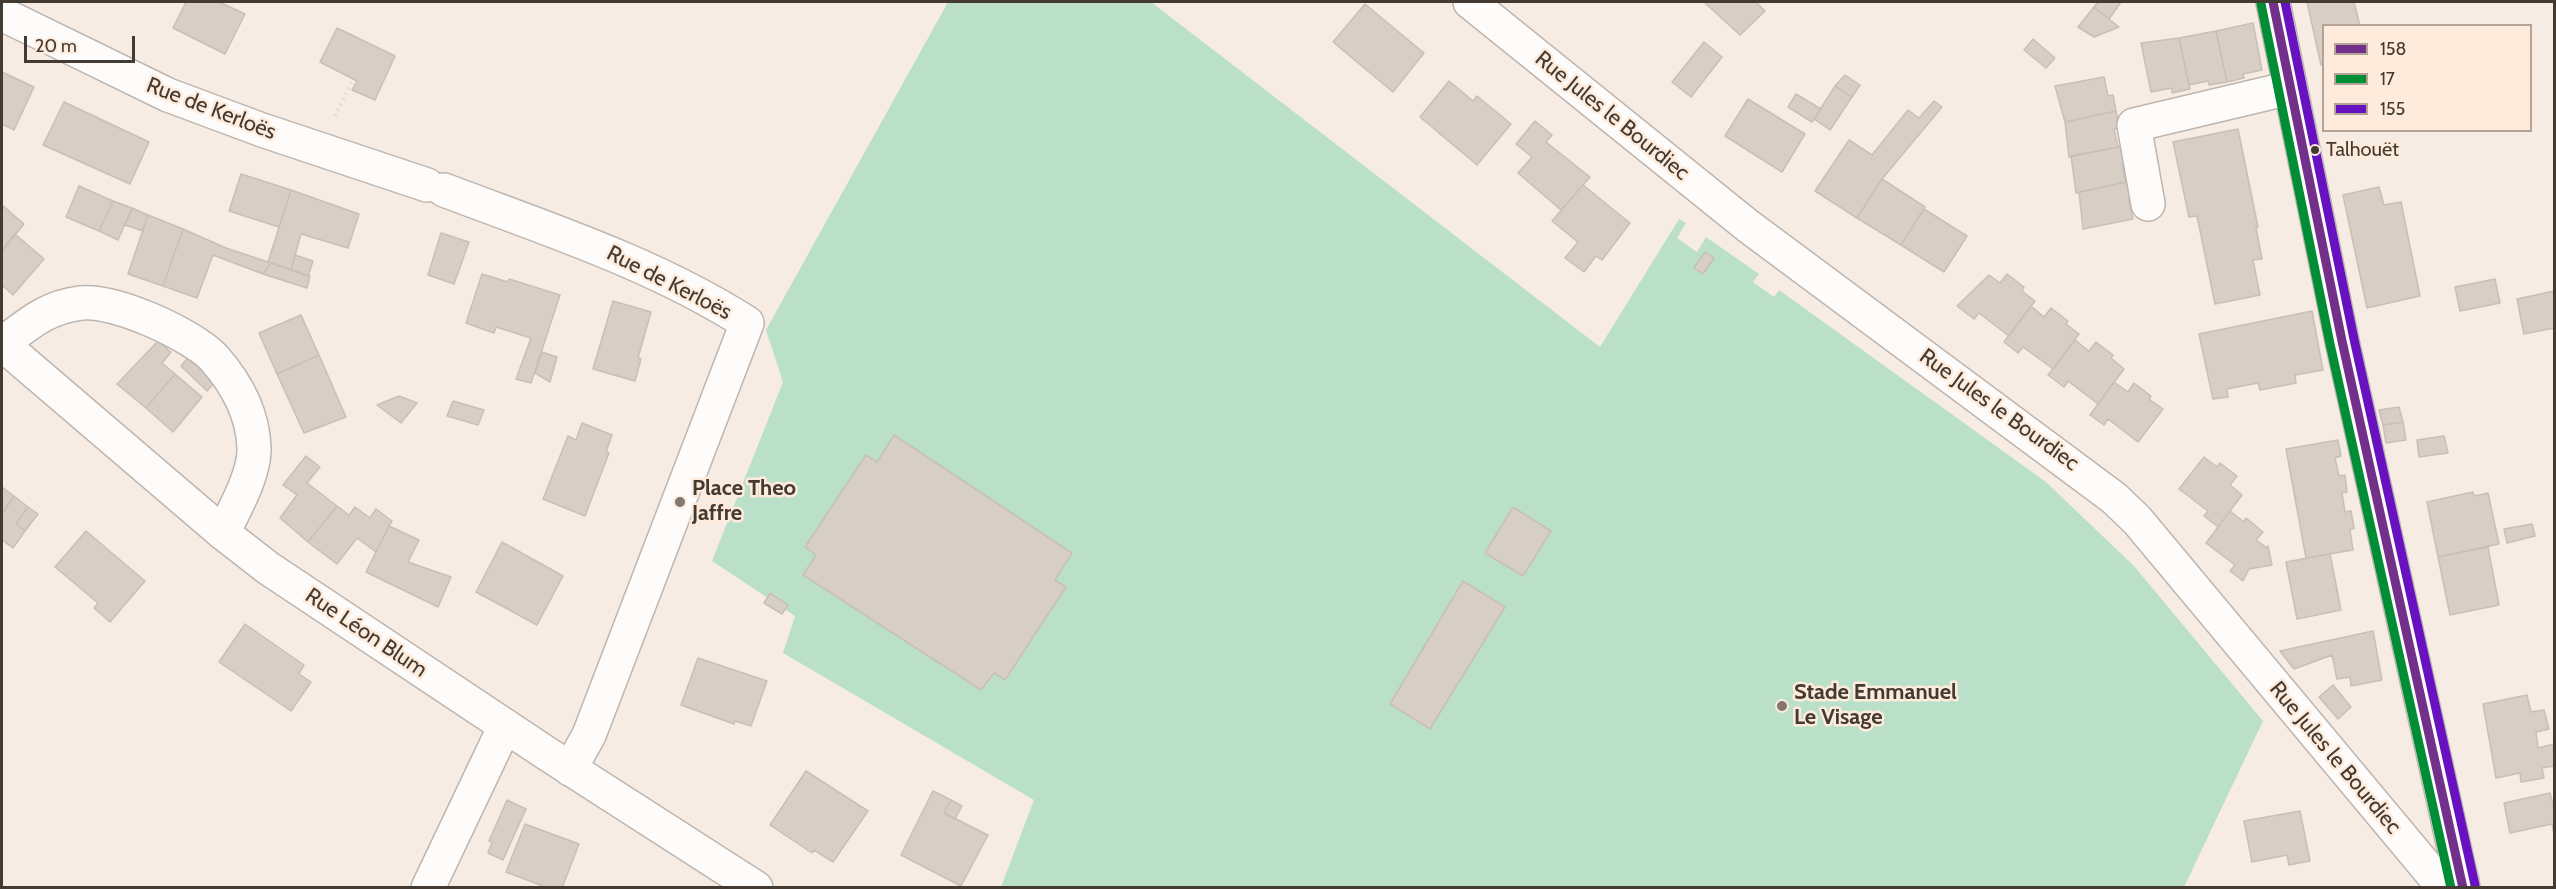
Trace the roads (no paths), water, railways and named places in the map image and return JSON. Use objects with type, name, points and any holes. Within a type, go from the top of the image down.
[{"type":"street","name":"Rue Jules le Bourdiec","points":[[1470,2],[1748,226],[2114,498],[2137,520],[2433,876],[2463,884]]},
{"type":"street","points":[[2273,2],[2342,341],[2463,884]]},
{"type":"street","name":"Rue de Kerloës","points":[[2,14],[168,95],[436,188],[600,249],[720,306],[747,323],[589,735],[570,768]]},
{"type":"street","points":[[2148,204],[2134,125],[2290,88]]},
{"type":"street","points":[[2,344],[42,313],[83,303],[122,308],[165,325],[213,357],[246,405],[255,449],[246,485],[223,533]]},
{"type":"street","name":"Rue Léon Blum","points":[[2,344],[223,533],[268,568],[505,726],[756,888]]},
{"type":"street","points":[[428,888],[505,726]]},
{"type":"place","name":"Talhouët","points":[[2315,150]]},
{"type":"place","name":"Place Theo Jaffre","points":[[680,502]]},
{"type":"place","name":"Stade Emmanuel Le Visage","points":[[1782,706]]}]
